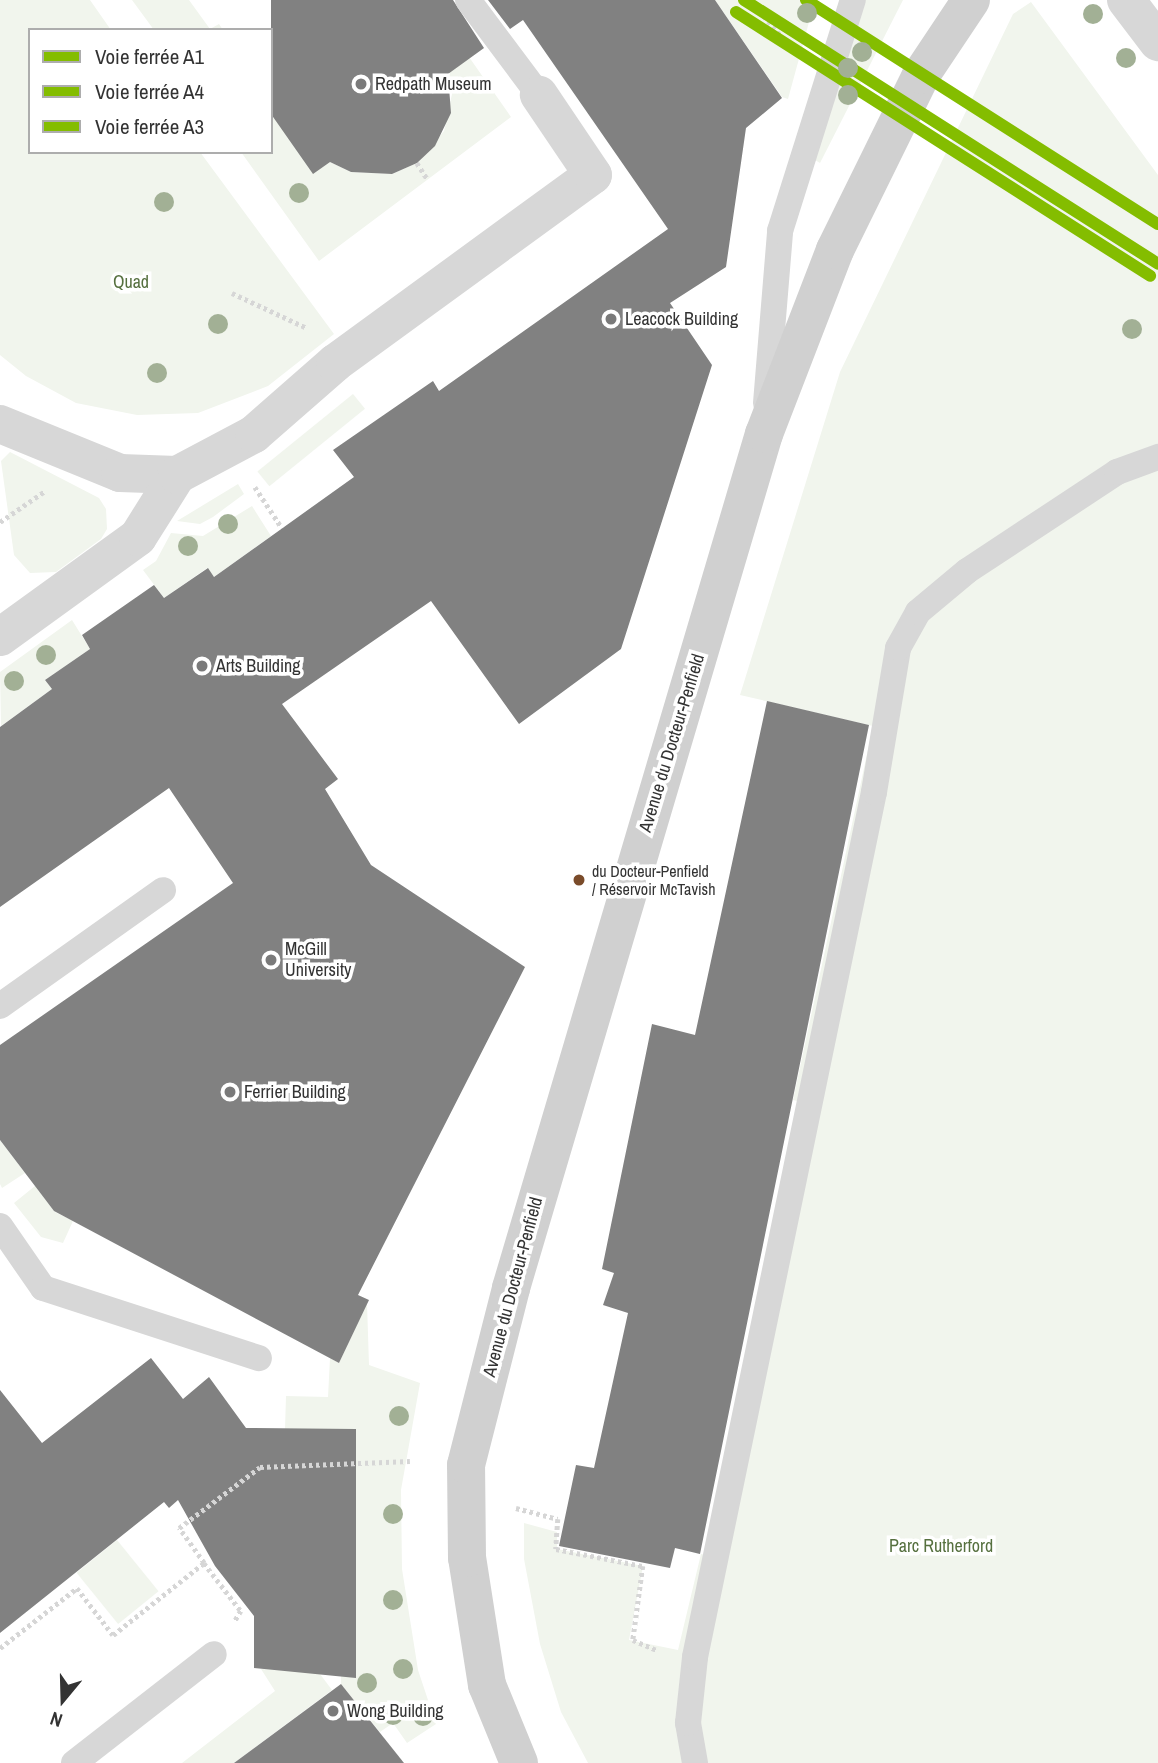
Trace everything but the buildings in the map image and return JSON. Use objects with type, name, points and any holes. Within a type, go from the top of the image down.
[{"type":"main road","name":"Avenue du Docteur-Penfield","points":[[519,1763],[487,1685],[467,1558],[466,1465],[511,1288],[764,434],[835,250],[920,75],[971,0]]},
{"type":"street","points":[[1126,0],[1158,42]]},
{"type":"street","points":[[0,637],[138,537],[177,475],[217,449],[254,434],[335,363],[593,175],[539,95]]},
{"type":"street","points":[[0,425],[120,473],[177,475]]},
{"type":"lane","points":[[468,0],[539,95]]},
{"type":"lane","points":[[764,434],[780,231],[853,0]]},
{"type":"lane","points":[[695,1763],[688,1723],[695,1657],[872,806],[898,648],[918,612],[967,571],[1117,472],[1158,457]]},
{"type":"lane","points":[[0,1006],[163,890]]},
{"type":"lane","points":[[0,1226],[43,1288],[259,1358]]},
{"type":"lane","points":[[74,1763],[214,1654]]},
{"type":"path","points":[[750,0],[824,86]]},
{"type":"path","points":[[417,163],[428,180]]},
{"type":"path","points":[[232,293],[311,330]]},
{"type":"path","points":[[254,486],[282,528]]},
{"type":"path","points":[[0,522],[44,492]]},
{"type":"path","points":[[214,1654],[242,1611],[179,1528],[260,1467],[410,1461]]},
{"type":"path","points":[[516,1508],[558,1519],[556,1549],[643,1566],[633,1640],[662,1653]]},
{"type":"path","points":[[0,1648],[77,1588],[113,1635],[204,1563]]},
{"type":"green space","name":"Quad","points":[[0,0],[90,0],[110,28],[28,28],[28,154],[201,154],[334,334],[268,386],[198,413],[137,415],[76,403],[26,376],[0,355]]},
{"type":"green space","points":[[132,0],[189,0],[209,28],[153,28]]},
{"type":"green space","points":[[715,0],[815,0],[788,99],[782,97]]},
{"type":"green space","points":[[862,0],[903,0],[820,163],[815,160]]},
{"type":"green space","name":"Parc Rutherford","points":[[1031,2],[1158,175],[1158,1763],[588,1763],[561,1712],[540,1644],[524,1559],[524,1523],[557,1532],[557,1549],[643,1566],[629,1640],[678,1650],[701,1554],[716,1557],[809,1104],[793,1100],[873,726],[740,695],[840,372],[1013,14]]},
{"type":"green space","points":[[462,47],[511,117],[319,261],[242,154],[273,154],[273,116],[330,162],[351,172],[392,174],[417,163],[444,131],[452,94],[448,74]]},
{"type":"green space","points":[[353,394],[365,409],[269,486],[257,471]]},
{"type":"green space","points":[[10,452],[99,498],[106,509],[107,529],[101,539],[56,572],[30,573],[14,555],[1,461]]},
{"type":"green space","points":[[238,484],[244,494],[213,517],[200,524],[177,521]]},
{"type":"green space","points":[[252,506],[271,536],[214,577],[207,568],[164,598],[143,570],[156,561],[171,533],[203,536]]},
{"type":"green space","points":[[72,620],[90,649],[45,680],[52,689],[1,726],[0,672]]},
{"type":"green space","points":[[0,1140],[25,1173],[2,1188],[0,1184]]},
{"type":"green space","points":[[35,1186],[55,1212],[73,1221],[63,1243],[41,1237],[14,1203]]},
{"type":"green space","points":[[367,1303],[369,1365],[420,1383],[401,1490],[402,1569],[418,1670],[436,1724],[407,1743],[393,1723],[380,1732],[341,1684],[341,1670],[356,1669],[356,1430],[285,1429],[286,1396],[328,1397],[330,1358],[339,1363]]},
{"type":"green space","points":[[117,1540],[159,1591],[118,1624],[77,1573]]},
{"type":"green space","points":[[261,1669],[317,1670],[332,1690],[234,1763],[182,1763],[275,1691]]},
{"type":"rail line","name":"A4","points":[[744,0],[1158,264]]},
{"type":"rail line","name":"A1","points":[[806,0],[1158,224]]},
{"type":"rail line","name":"A3","points":[[736,12],[1150,276]]},
{"type":"place","name":"Redpath Museum","points":[[361,84]]},
{"type":"place","name":"Leacock Building","points":[[611,319]]},
{"type":"place","name":"Arts Building","points":[[202,666]]},
{"type":"place","name":"du Docteur-Penfield / Réservoir McTavish","points":[[579,880]]},
{"type":"place","name":"McGill University","points":[[271,960]]},
{"type":"place","name":"Ferrier Building","points":[[230,1092]]},
{"type":"place","name":"Wong Building","points":[[333,1711]]}]
